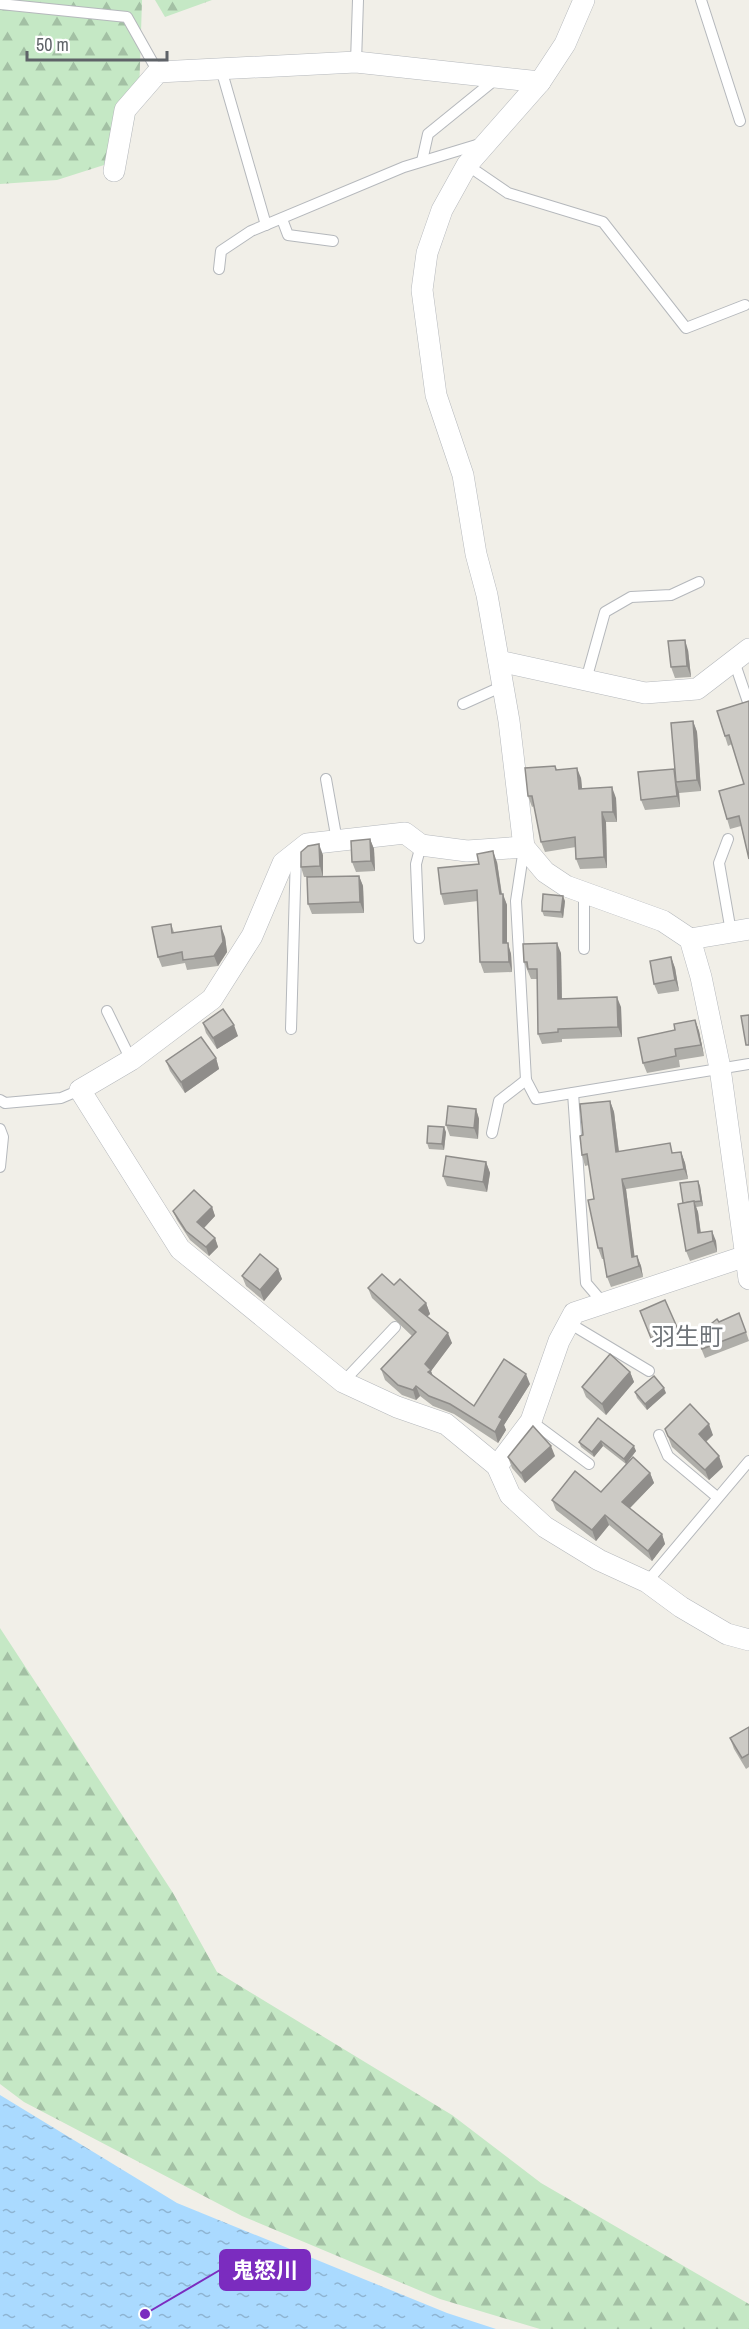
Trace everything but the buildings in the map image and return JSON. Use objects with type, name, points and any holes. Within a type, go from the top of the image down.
[{"type":"street","points":[[584,0],[565,44],[540,82],[467,165],[442,210],[426,253],[422,290],[436,395],[463,475],[476,554],[487,595],[518,781],[524,847],[545,872],[566,886],[663,921],[690,939],[701,977],[720,1068],[748,1255],[749,1279]]},
{"type":"street","points":[[114,171],[125,110],[158,72],[356,62],[540,82]]},
{"type":"street","points":[[499,661],[645,693],[697,689],[741,655]]},
{"type":"street","points":[[524,847],[467,851],[421,845],[405,833],[307,844],[283,863],[252,936],[212,999],[131,1060],[80,1090],[180,1249],[343,1382],[397,1407],[446,1424],[497,1466],[510,1495],[545,1527],[599,1560],[647,1582],[681,1607],[727,1634],[749,1640]]},
{"type":"street","points":[[690,939],[740,930]]},
{"type":"street","points":[[497,1466],[531,1421],[559,1341],[574,1313],[748,1255]]},
{"type":"lane","points":[[356,62],[358,0]]},
{"type":"lane","points":[[701,0],[740,122]]},
{"type":"lane","points":[[0,4],[127,17],[158,72]]},
{"type":"lane","points":[[221,69],[266,225]]},
{"type":"lane","points":[[422,161],[428,134],[498,78]]},
{"type":"lane","points":[[219,269],[221,251],[266,225],[422,161],[489,141]]},
{"type":"lane","points":[[467,165],[508,193],[603,222],[686,328],[745,305]]},
{"type":"lane","points":[[282,219],[288,235],[333,240]]},
{"type":"lane","points":[[586,680],[605,612],[631,597],[670,595],[699,582]]},
{"type":"lane","points":[[741,655],[749,705]]},
{"type":"lane","points":[[463,704],[503,686]]},
{"type":"lane","points":[[326,779],[337,841]]},
{"type":"lane","points":[[728,839],[719,863],[740,930]]},
{"type":"lane","points":[[419,938],[416,864],[421,845]]},
{"type":"lane","points":[[524,847],[516,902],[526,1080],[536,1099],[749,1064]]},
{"type":"lane","points":[[291,1029],[296,853]]},
{"type":"lane","points":[[584,892],[584,949]]},
{"type":"lane","points":[[107,1011],[131,1060]]},
{"type":"lane","points":[[492,1133],[499,1101],[526,1080]]},
{"type":"lane","points":[[0,1100],[5,1103],[61,1098],[80,1090]]},
{"type":"lane","points":[[573,1093],[586,1283],[604,1304]]},
{"type":"lane","points":[[0,1129],[3,1137],[0,1167]]},
{"type":"lane","points":[[569,1323],[649,1371]]},
{"type":"lane","points":[[343,1382],[394,1328]]},
{"type":"lane","points":[[531,1421],[589,1464]]},
{"type":"lane","points":[[659,1435],[668,1456],[717,1497]]},
{"type":"lane","points":[[647,1582],[749,1461]]},
{"type":"green space","points":[[0,0],[142,0],[139,97],[126,158],[57,180],[0,184]]},
{"type":"green space","points":[[155,0],[212,0],[165,17]]},
{"type":"green space","points":[[0,1628],[173,1893],[217,1972],[452,2115],[541,2183],[749,2304],[749,2329],[540,2329],[440,2299],[242,2216],[24,2102],[0,2084]]},
{"type":"water","points":[[0,2095],[177,2203],[447,2313],[496,2329],[0,2329]]},
{"type":"place","name":"鬼怒川","points":[[145,2314]]},
{"type":"district","name":"羽生町","points":[[687,1337]]}]
